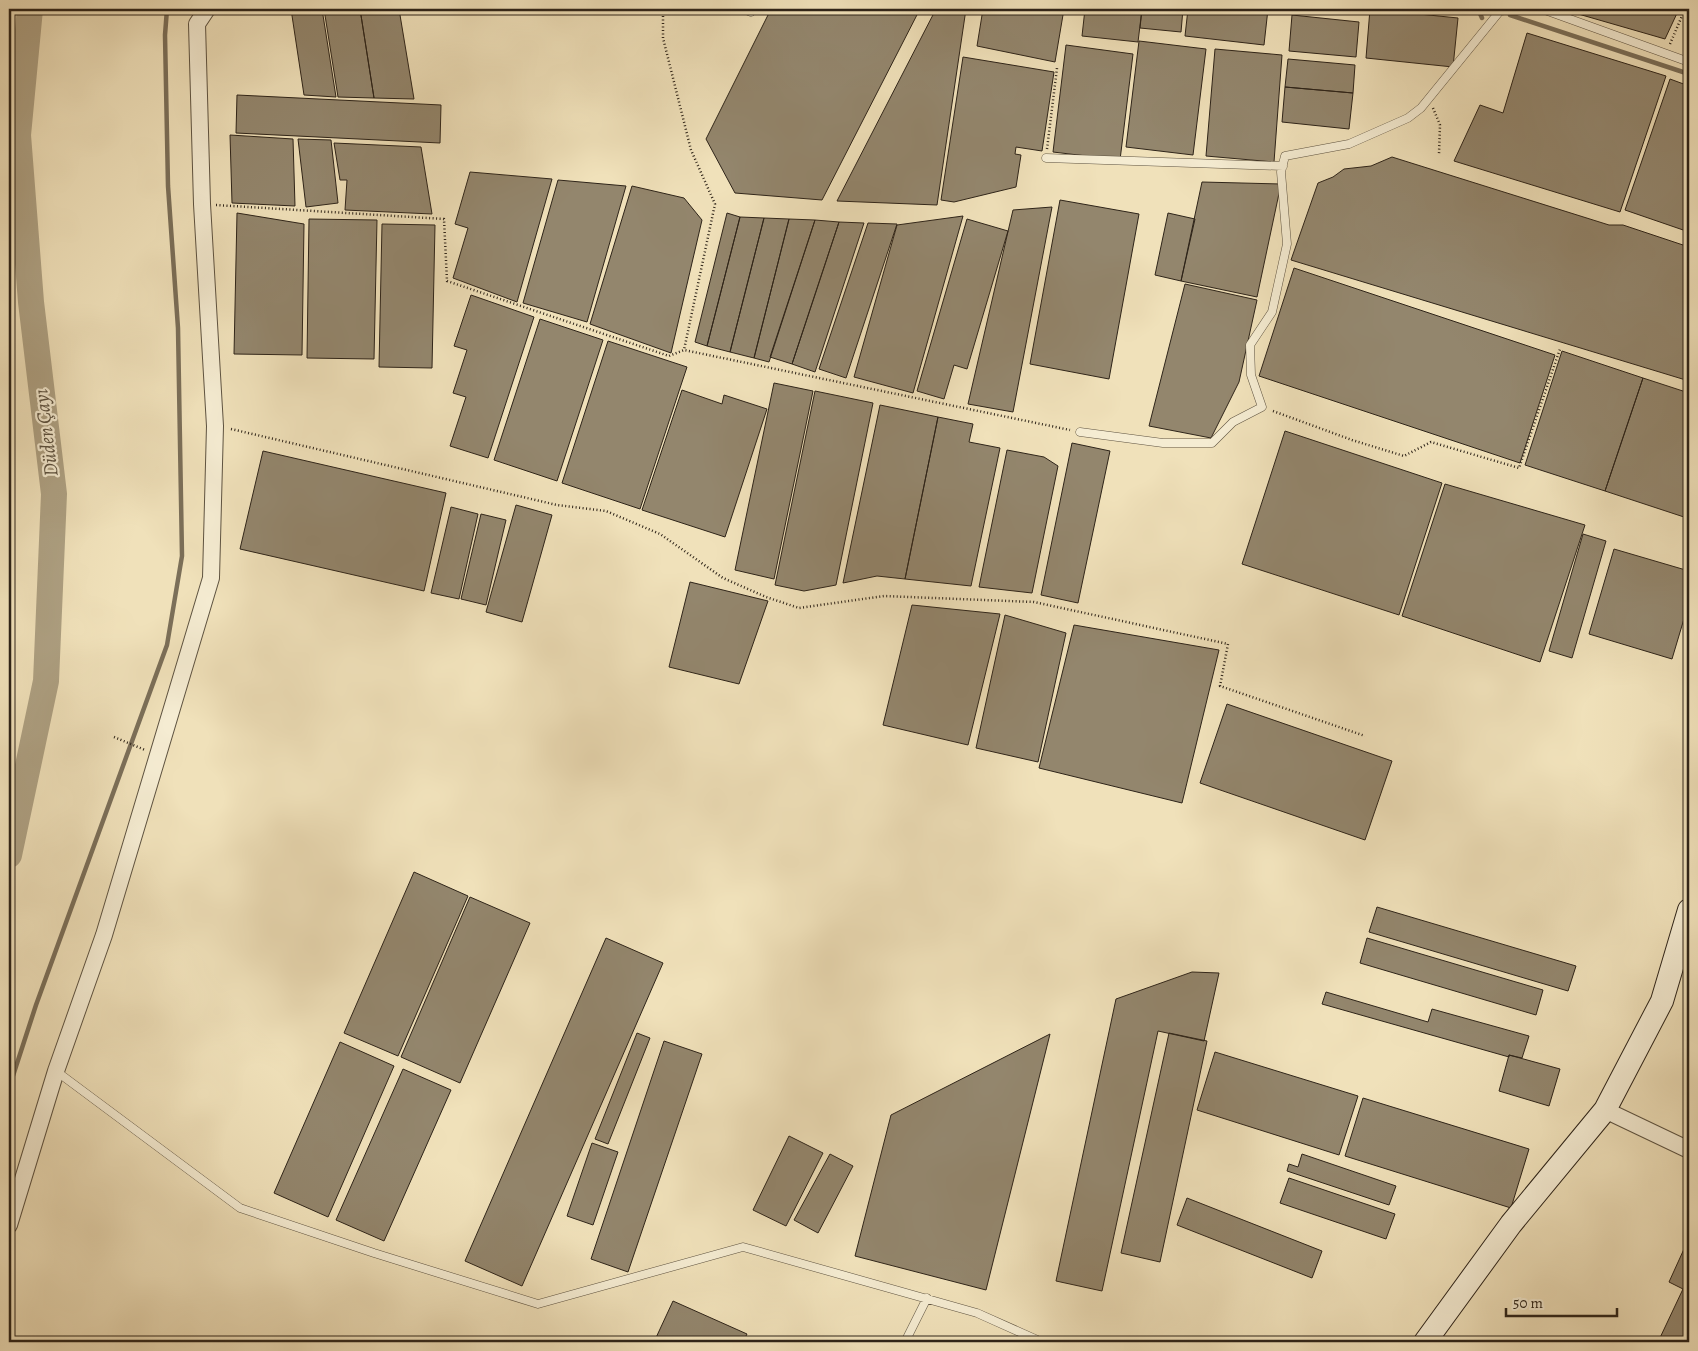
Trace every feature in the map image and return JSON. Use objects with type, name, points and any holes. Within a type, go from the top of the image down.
[{"type":"street","points":[[9,1225],[56,1071],[104,935],[211,578],[215,426],[202,204],[198,24],[207,9]]},
{"type":"street","points":[[1425,1342],[1511,1224],[1606,1110],[1662,1001],[1689,910]]},
{"type":"street","points":[[1606,1110],[1689,1150]]},
{"type":"lane","points":[[744,9],[751,12],[753,9]]},
{"type":"lane","points":[[1080,432],[1163,443],[1212,443],[1233,422],[1262,407],[1251,375],[1250,345],[1272,312],[1288,244],[1281,172],[1285,156],[1349,144],[1408,118],[1421,108],[1499,10],[1514,9]]},
{"type":"lane","points":[[1542,9],[1689,62]]},
{"type":"lane","points":[[1046,158],[1283,166]]},
{"type":"lane","points":[[56,1071],[240,1208],[374,1253],[538,1304],[743,1247],[977,1313],[1042,1342]]},
{"type":"lane","points":[[905,1342],[927,1298]]},
{"type":"path","points":[[662,9],[663,38],[691,150],[715,204],[684,350]]},
{"type":"path","points":[[1666,53],[1685,9]]},
{"type":"path","points":[[1046,158],[1057,68]]},
{"type":"path","points":[[1429,97],[1440,125],[1439,154]]},
{"type":"path","points":[[202,204],[444,219],[447,281],[670,356],[684,350],[1080,432]]},
{"type":"path","points":[[1262,407],[1352,440],[1404,456],[1431,442],[1519,468],[1560,349]]},
{"type":"path","points":[[215,426],[557,505],[606,511],[660,534],[723,578],[766,597],[799,608],[884,596],[1034,602],[1228,644],[1220,686],[1365,736]]},
{"type":"path","points":[[114,737],[141,748]]},
{"type":"building","points":[[291,9],[322,9],[336,97],[304,95]]},
{"type":"building","points":[[324,9],[360,9],[374,98],[338,97]]},
{"type":"building","points":[[360,9],[399,9],[414,99],[374,98]]},
{"type":"building","points":[[771,9],[920,9],[822,200],[735,193],[706,139]]},
{"type":"building","points":[[936,9],[966,9],[937,205],[837,201]]},
{"type":"building","points":[[983,9],[1064,9],[1055,62],[977,46]]},
{"type":"building","points":[[1085,9],[1142,9],[1138,42],[1082,36]]},
{"type":"building","points":[[1142,9],[1183,9],[1181,32],[1140,28]]},
{"type":"building","points":[[1188,9],[1268,9],[1264,45],[1185,36]]},
{"type":"building","points":[[1370,9],[1458,18],[1453,67],[1366,58]]},
{"type":"building","points":[[1561,9],[1650,9],[1658,11],[1659,9],[1679,9],[1665,39]]},
{"type":"building","points":[[1292,15],[1359,22],[1356,57],[1289,51]]},
{"type":"building","points":[[1527,33],[1666,76],[1620,212],[1454,161],[1480,105],[1503,113]]},
{"type":"building","points":[[1139,41],[1206,49],[1193,155],[1126,147]]},
{"type":"building","points":[[1066,45],[1133,54],[1120,160],[1053,152]]},
{"type":"building","points":[[1215,49],[1282,55],[1274,162],[1206,156]]},
{"type":"building","points":[[963,57],[1054,72],[1042,151],[1016,147],[1015,154],[1021,155],[1016,187],[954,202],[941,200]]},
{"type":"building","points":[[1288,59],[1355,65],[1353,93],[1285,87]]},
{"type":"building","points":[[1670,79],[1689,86],[1689,232],[1625,210]]},
{"type":"building","points":[[1285,87],[1353,93],[1349,129],[1282,122]]},
{"type":"building","points":[[237,95],[441,105],[440,143],[236,133]]},
{"type":"building","points":[[230,135],[293,139],[295,206],[232,203]]},
{"type":"building","points":[[298,139],[331,140],[338,203],[306,207]]},
{"type":"building","points":[[334,143],[421,147],[432,214],[345,210],[347,180],[340,180]]},
{"type":"building","points":[[1392,157],[1609,225],[1623,225],[1689,247],[1689,381],[1291,260],[1318,183],[1333,177],[1344,169],[1371,166]]},
{"type":"building","points":[[470,172],[552,179],[517,302],[453,278],[468,228],[455,224]]},
{"type":"building","points":[[558,180],[626,186],[587,322],[523,303]]},
{"type":"building","points":[[1202,182],[1281,184],[1257,297],[1181,281]]},
{"type":"building","points":[[632,186],[684,198],[702,220],[671,353],[590,324]]},
{"type":"building","points":[[1060,200],[1139,214],[1109,379],[1030,364]]},
{"type":"building","points":[[1052,207],[1013,412],[968,404],[1013,210]]},
{"type":"building","points":[[237,213],[304,224],[302,355],[234,354]]},
{"type":"building","points":[[727,213],[740,217],[707,346],[695,342]]},
{"type":"building","points":[[1168,213],[1195,219],[1181,281],[1155,275]]},
{"type":"building","points":[[963,216],[913,393],[854,377],[897,225]]},
{"type":"building","points":[[740,217],[764,218],[730,352],[707,346]]},
{"type":"building","points":[[764,218],[789,219],[754,358],[730,352]]},
{"type":"building","points":[[309,219],[377,220],[374,359],[307,358]]},
{"type":"building","points":[[789,219],[815,220],[769,362],[754,358]]},
{"type":"building","points":[[967,219],[1008,231],[967,369],[954,365],[944,399],[917,391]]},
{"type":"building","points":[[815,220],[839,222],[792,364],[770,357]]},
{"type":"building","points":[[839,222],[864,223],[815,372],[792,364]]},
{"type":"building","points":[[868,223],[897,224],[846,378],[819,369]]},
{"type":"building","points":[[382,224],[435,225],[432,368],[379,367]]},
{"type":"building","points":[[1294,268],[1555,355],[1520,463],[1259,376]]},
{"type":"building","points":[[1185,284],[1257,300],[1239,382],[1211,438],[1149,426]]},
{"type":"building","points":[[471,295],[534,317],[488,458],[450,446],[466,397],[453,393],[467,350],[454,346]]},
{"type":"building","points":[[540,319],[603,340],[557,481],[494,460]]},
{"type":"building","points":[[608,341],[687,367],[640,509],[562,483]]},
{"type":"building","points":[[1562,351],[1643,378],[1605,491],[1525,465]]},
{"type":"building","points":[[1643,378],[1689,393],[1689,511],[1687,518],[1605,491]]},
{"type":"building","points":[[774,383],[813,391],[774,579],[735,570]]},
{"type":"building","points":[[682,390],[722,404],[724,395],[767,409],[725,537],[642,510]]},
{"type":"building","points":[[815,391],[873,403],[836,585],[804,591],[775,585]]},
{"type":"building","points":[[880,405],[938,417],[905,579],[877,576],[843,583]]},
{"type":"building","points":[[938,417],[973,424],[969,442],[1000,448],[971,586],[905,579]]},
{"type":"building","points":[[1285,431],[1442,483],[1399,615],[1242,564]]},
{"type":"building","points":[[1072,443],[1110,451],[1078,603],[1041,595]]},
{"type":"building","points":[[1007,450],[1044,457],[1058,466],[1032,593],[979,587]]},
{"type":"building","points":[[263,451],[446,493],[424,591],[240,549]]},
{"type":"building","points":[[1445,484],[1585,525],[1540,662],[1402,616]]},
{"type":"building","points":[[516,505],[552,515],[522,622],[486,612]]},
{"type":"building","points":[[451,507],[478,514],[459,599],[431,593]]},
{"type":"building","points":[[481,514],[506,520],[486,605],[461,599]]},
{"type":"building","points":[[1583,534],[1606,541],[1572,658],[1549,651]]},
{"type":"building","points":[[1614,549],[1689,571],[1689,602],[1672,659],[1589,634]]},
{"type":"building","points":[[690,582],[768,601],[739,684],[669,667]]},
{"type":"building","points":[[912,605],[1000,614],[968,745],[883,725]]},
{"type":"building","points":[[1005,615],[1066,633],[1038,762],[976,748]]},
{"type":"building","points":[[1074,625],[1219,650],[1182,803],[1039,768]]},
{"type":"building","points":[[1227,704],[1392,761],[1365,840],[1200,783]]},
{"type":"building","points":[[414,872],[468,896],[398,1056],[344,1033]]},
{"type":"building","points":[[470,897],[530,923],[460,1083],[401,1057]]},
{"type":"building","points":[[1377,907],[1576,966],[1568,991],[1369,932]]},
{"type":"building","points":[[606,938],[663,963],[522,1286],[465,1261]]},
{"type":"building","points":[[1367,938],[1543,990],[1536,1015],[1360,963]]},
{"type":"building","points":[[1192,972],[1219,973],[1204,1041],[1158,1031],[1102,1291],[1056,1281],[1116,999]]},
{"type":"building","points":[[1689,972],[1689,987],[1684,984]]},
{"type":"building","points":[[1326,992],[1428,1022],[1432,1009],[1529,1036],[1522,1058],[1509,1055],[1509,1057],[1322,1004]]},
{"type":"building","points":[[637,1033],[650,1038],[608,1144],[595,1139]]},
{"type":"building","points":[[1169,1033],[1207,1041],[1160,1262],[1121,1253]]},
{"type":"building","points":[[1050,1034],[986,1290],[855,1256],[891,1115]]},
{"type":"building","points":[[664,1041],[702,1054],[628,1272],[591,1259]]},
{"type":"building","points":[[340,1042],[394,1066],[328,1217],[274,1193]]},
{"type":"building","points":[[1215,1052],[1358,1096],[1339,1155],[1197,1110]]},
{"type":"building","points":[[1509,1055],[1560,1069],[1549,1106],[1499,1091]]},
{"type":"building","points":[[403,1069],[451,1090],[384,1241],[336,1220]]},
{"type":"building","points":[[1363,1098],[1529,1149],[1511,1208],[1345,1156]]},
{"type":"building","points":[[789,1136],[823,1153],[786,1226],[753,1210]]},
{"type":"building","points":[[592,1143],[618,1152],[593,1225],[567,1216]]},
{"type":"building","points":[[830,1154],[853,1166],[818,1233],[794,1220]]},
{"type":"building","points":[[1302,1154],[1396,1186],[1389,1205],[1287,1171],[1289,1164],[1298,1167]]},
{"type":"building","points":[[1289,1178],[1395,1214],[1386,1239],[1280,1203]]},
{"type":"building","points":[[1187,1198],[1322,1251],[1312,1278],[1177,1225]]},
{"type":"building","points":[[1689,1238],[1689,1292],[1669,1282]]},
{"type":"building","points":[[1683,1289],[1689,1292],[1689,1342],[1658,1342]]},
{"type":"building","points":[[673,1301],[747,1334],[743,1342],[654,1342]]},
{"type":"waterway","name":"Düden Çayı","points":[[9,855],[46,681],[54,494],[31,302],[18,135],[30,9]]},
{"type":"waterway","points":[[9,1088],[36,1005],[167,645],[182,556],[178,328],[168,186],[165,35],[167,9]]},
{"type":"waterway","points":[[1478,9],[1482,18]]},
{"type":"waterway","points":[[1510,15],[1689,74]]}]
